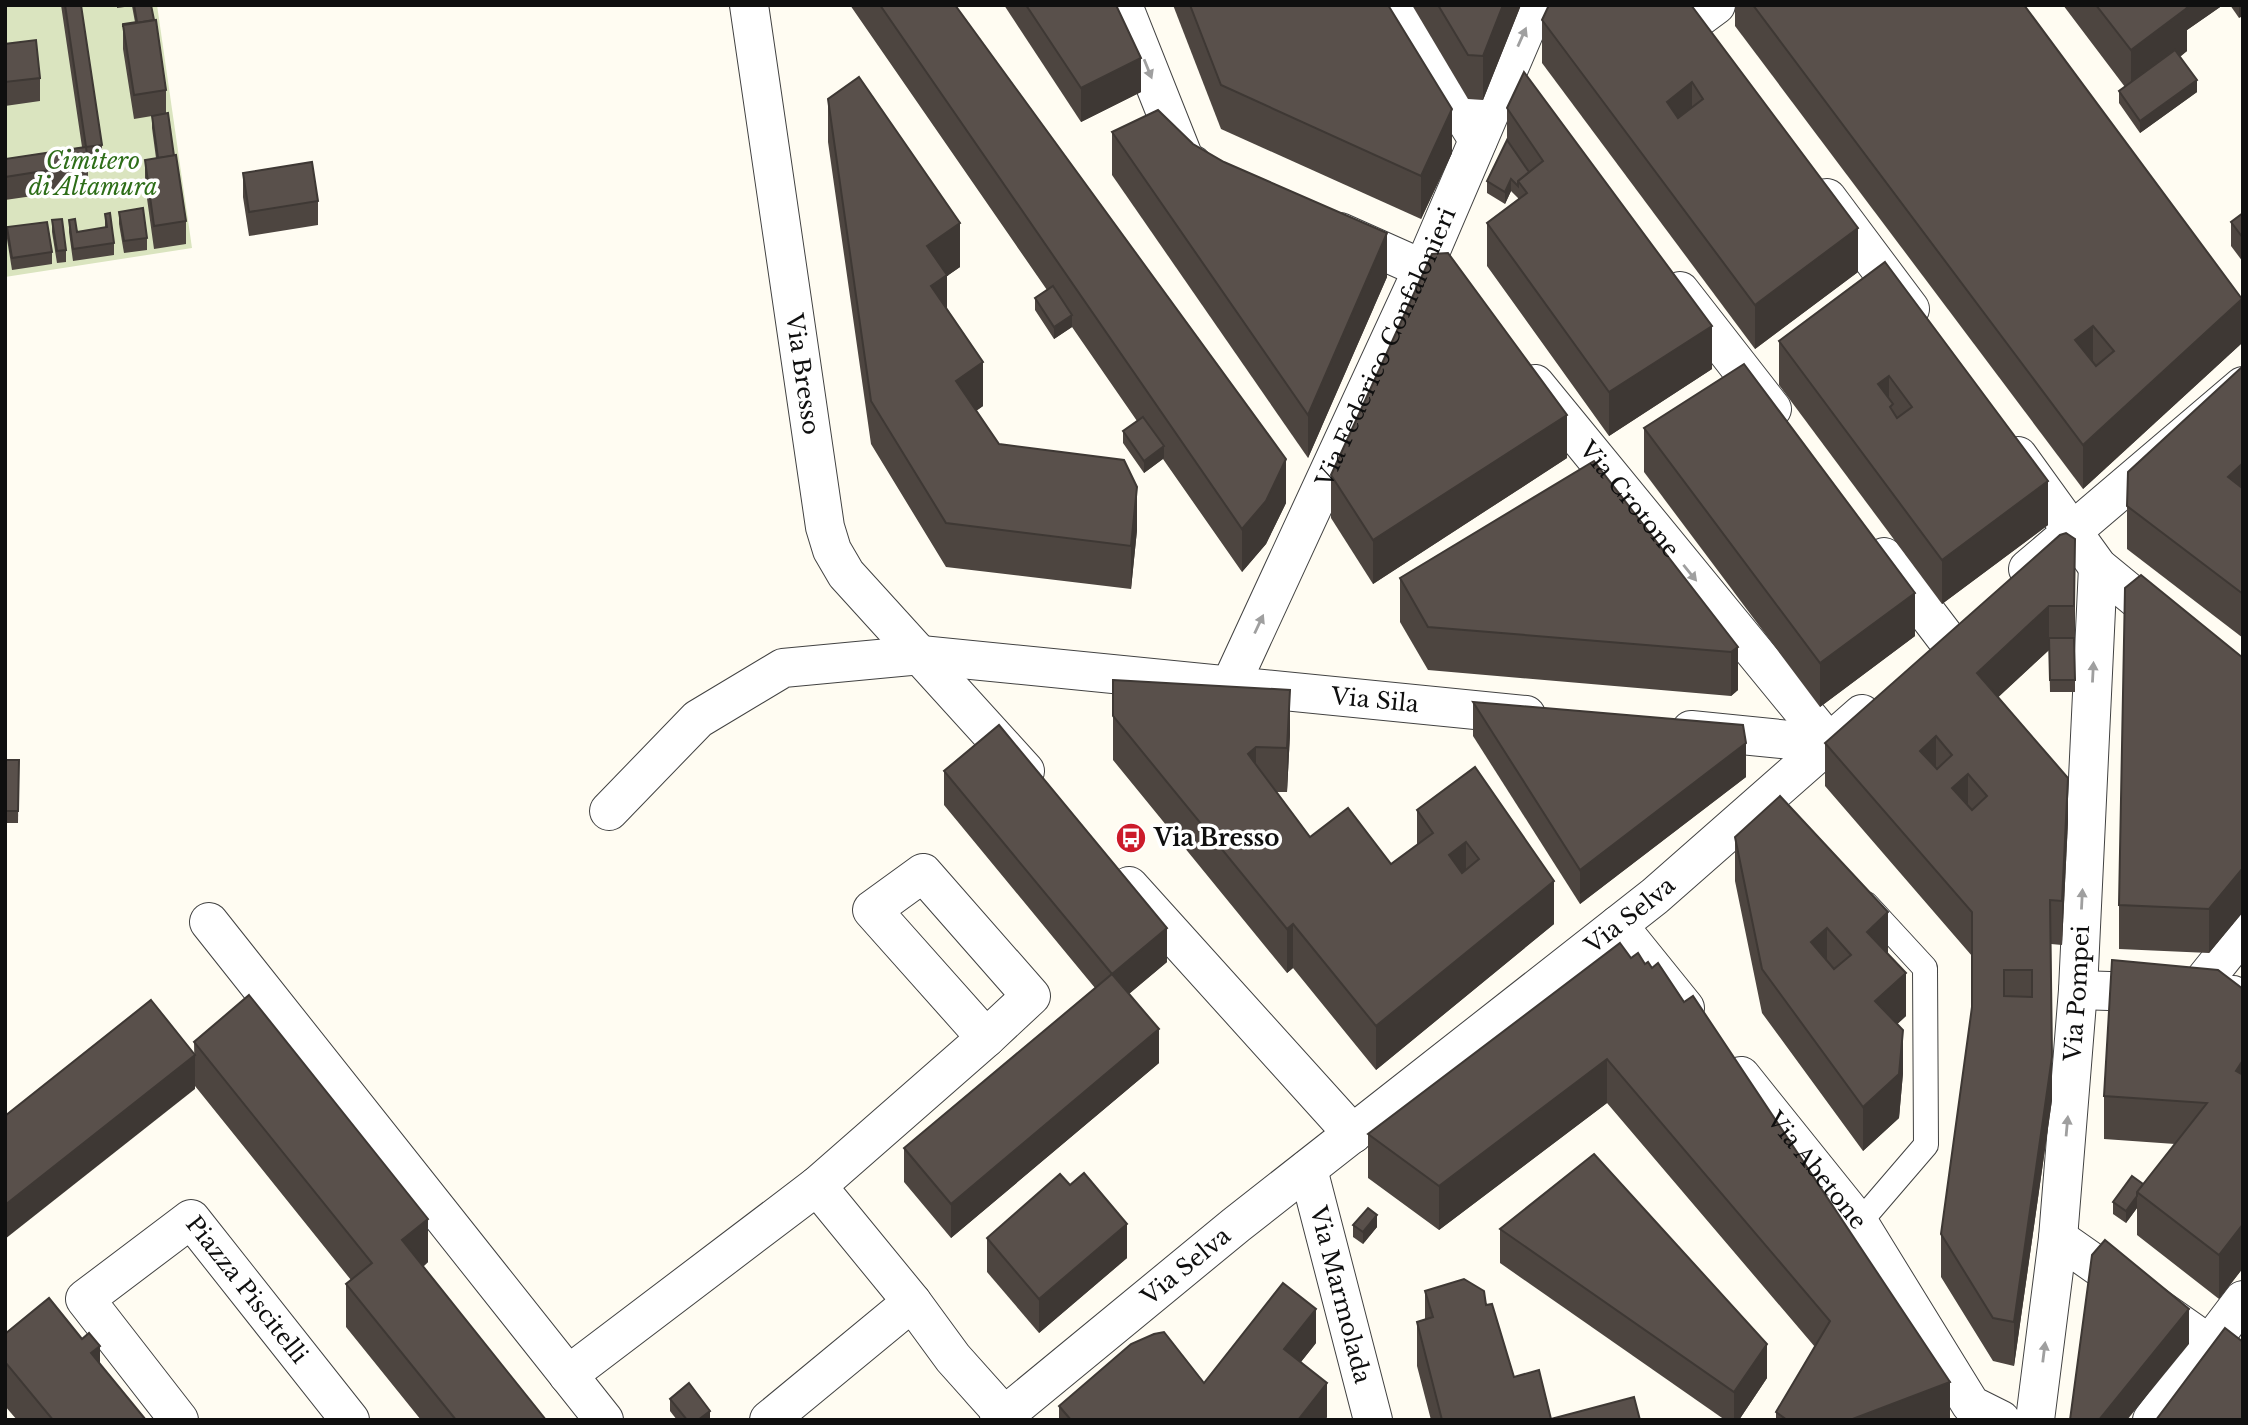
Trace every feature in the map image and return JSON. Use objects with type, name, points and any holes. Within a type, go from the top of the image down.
[{"type":"street","name":"Via Bresso","points":[[749,5],[825,527],[832,550],[846,574],[1050,798]]},
{"type":"street","points":[[1123,5],[1185,161],[1223,178]]},
{"type":"street","points":[[1394,5],[1478,140]]},
{"type":"street","name":"Via Federico Confalonieri","points":[[1230,686],[1436,270],[1478,140],[1536,5]]},
{"type":"street","points":[[1697,11],[1718,54]]},
{"type":"street","points":[[1506,74],[1532,106]]},
{"type":"street","points":[[1807,172],[1928,334]]},
{"type":"street","points":[[1310,218],[1436,270]]},
{"type":"street","points":[[1662,269],[1789,432]]},
{"type":"street","name":"Via Crotone","points":[[1516,361],[1830,744]]},
{"type":"street","points":[[1998,593],[2074,532],[2243,387]]},
{"type":"street","points":[[2001,433],[2098,566],[2243,685]]},
{"type":"street","points":[[1863,529],[1955,628],[1916,664]]},
{"type":"street","name":"Via Pompei","points":[[2035,1420],[2058,1238],[2078,990],[2098,566]]},
{"type":"street","name":"Via Sila","points":[[608,811],[698,719],[783,668],[921,656],[1557,718]]},
{"type":"street","name":"Via Selva","points":[[1001,1418],[1308,1168],[1618,925],[1777,808],[1830,744],[1887,690]]},
{"type":"street","points":[[1653,727],[1830,744]]},
{"type":"street","points":[[1105,859],[1353,1134]]},
{"type":"street","points":[[209,922],[604,1420]]},
{"type":"street","name":"Via Abetone","points":[[1618,925],[1859,1223],[1971,1405],[2001,1420]]},
{"type":"street","points":[[2194,993],[2243,932]]},
{"type":"street","points":[[2078,990],[2233,995],[2243,1003]]},
{"type":"street","points":[[568,1375],[817,1186],[986,1038]]},
{"type":"street","name":"Via Marmolada","points":[[1308,1168],[1373,1420]]},
{"type":"street","points":[[817,1186],[912,1302],[1001,1418]]},
{"type":"street","name":"Piazza Piscitelli","points":[[178,1420],[85,1299],[191,1219],[350,1420]]},
{"type":"street","points":[[2058,1238],[2243,1368]]},
{"type":"street","points":[[2152,1420],[2243,1300]]},
{"type":"street","points":[[769,1420],[912,1302]]},
{"type":"lane","points":[[1851,888],[1925,968],[1926,1145],[1859,1223]]},
{"type":"green space","name":"Cimitero di Altamura","points":[[5,5],[157,5],[192,248],[5,277]]},
{"type":"building","points":[[65,5],[81,5],[102,145],[86,147]]},
{"type":"building","points":[[134,5],[151,5],[154,20],[123,25],[137,22]]},
{"type":"building","points":[[880,5],[955,5],[1286,459],[1266,501],[1242,529]]},
{"type":"building","points":[[1026,5],[1116,5],[1141,58],[1081,88]]},
{"type":"building","points":[[1190,5],[1388,5],[1452,109],[1421,176],[1221,85]]},
{"type":"building","points":[[1438,5],[1503,5],[1483,56],[1468,55]]},
{"type":"building","points":[[1549,5],[1691,5],[1858,228],[1755,305],[1542,20]],"holes":[[[1692,82],[1703,99],[1678,118],[1667,102]]]},
{"type":"building","points":[[1753,5],[2024,5],[2242,299],[2083,445]],"holes":[[[2093,326],[2114,351],[2096,366],[2075,340]]]},
{"type":"building","points":[[2096,5],[2186,5],[2187,8],[2131,50]]},
{"type":"building","points":[[156,20],[166,90],[134,95],[123,25]]},
{"type":"building","points":[[36,40],[40,78],[5,82],[5,44]]},
{"type":"building","points":[[2175,50],[2197,80],[2140,121],[2119,91]]},
{"type":"building","points":[[1524,72],[1712,326],[1609,392],[1487,223],[1527,193],[1518,181],[1543,161],[1507,108]]},
{"type":"building","points":[[859,77],[960,223],[927,246],[947,275],[931,286],[983,362],[956,381],[999,444],[1124,460],[1137,487],[1131,546],[946,523],[871,401],[828,99]]},
{"type":"building","points":[[1158,110],[1193,144],[1224,162],[1387,233],[1308,415],[1112,132]]},
{"type":"building","points":[[168,113],[174,156],[158,158],[152,116]]},
{"type":"building","points":[[1507,140],[1529,172],[1518,181],[1518,186],[1511,179],[1505,192],[1487,181]]},
{"type":"building","points":[[86,147],[88,164],[5,177],[5,159]]},
{"type":"building","points":[[176,155],[186,221],[154,226],[145,160]]},
{"type":"building","points":[[312,162],[318,201],[249,212],[243,173]]},
{"type":"building","points":[[143,208],[147,238],[124,241],[119,212]]},
{"type":"building","points":[[110,213],[114,243],[73,249],[69,220],[75,219],[77,232],[107,227],[105,214]]},
{"type":"building","points":[[2243,213],[2243,238],[2231,222]]},
{"type":"building","points":[[62,219],[66,250],[57,251],[52,220]]},
{"type":"building","points":[[47,222],[52,252],[12,258],[7,227]]},
{"type":"building","points":[[1448,253],[1567,415],[1373,540],[1331,475],[1432,254]]},
{"type":"building","points":[[1885,262],[2048,481],[1942,560],[1779,341]],"holes":[[[1889,376],[1912,407],[1897,418],[1890,407],[1893,404],[1878,384]]]},
{"type":"building","points":[[1053,286],[1072,315],[1054,327],[1035,298]]},
{"type":"building","points":[[1744,364],[1915,593],[1820,663],[1644,428]]},
{"type":"building","points":[[2243,366],[2243,463],[2228,477],[2243,486],[2243,594],[2127,506],[2128,472]]},
{"type":"building","points":[[1143,417],[1164,446],[1144,461],[1123,431]]},
{"type":"building","points":[[1594,461],[1738,647],[1731,652],[1428,627],[1400,578]]},
{"type":"building","points":[[2066,533],[2075,539],[2074,606],[2049,606],[1977,673],[2068,778],[2062,901],[2050,900],[2052,1057],[2014,1322],[1993,1318],[1941,1234],[1972,1007],[1972,912],[1825,743],[2060,535]],"holes":[[[1936,736],[1952,755],[1937,769],[1920,751]],[[1968,774],[1987,796],[1972,810],[1952,788]],[[2004,970],[2032,970],[2032,997],[2004,996]]]},
{"type":"building","points":[[2141,575],[2243,658],[2243,868],[2209,909],[2119,905],[2125,588]]},
{"type":"building","points":[[2049,638],[2074,638],[2075,680],[2050,680]]},
{"type":"building","points":[[1113,680],[1290,690],[1287,748],[1256,747],[1248,754],[1310,837],[1348,808],[1391,864],[1433,833],[1417,810],[1475,767],[1554,881],[1376,1026],[1293,924],[1287,929],[1113,716]],"holes":[[[1466,842],[1479,859],[1462,873],[1449,855]]]},
{"type":"building","points":[[1473,702],[1743,725],[1746,743],[1580,870]]},
{"type":"building","points":[[999,725],[1167,928],[1112,974],[944,771]]},
{"type":"building","points":[[5,760],[19,760],[18,811],[5,811]]},
{"type":"building","points":[[1780,796],[1888,912],[1867,932],[1906,973],[1875,1001],[1903,1030],[1899,1074],[1863,1107],[1762,969],[1735,837]],"holes":[[[1827,928],[1851,955],[1834,969],[1811,942]]]},
{"type":"building","points":[[1620,943],[1631,958],[1638,953],[1645,964],[1648,962],[1652,968],[1658,963],[1684,1002],[1693,996],[1950,1382],[1850,1420],[1787,1420],[1776,1412],[1830,1321],[1607,1059],[1439,1186],[1368,1134]]},
{"type":"building","points":[[2112,960],[2218,970],[2243,989],[2243,1060],[2236,1071],[2243,1075],[2243,1224],[2219,1255],[2137,1192],[2207,1103],[2104,1096]]},
{"type":"building","points":[[1112,974],[1159,1029],[951,1204],[904,1148]]},
{"type":"building","points":[[249,995],[428,1219],[402,1240],[546,1420],[456,1420],[346,1284],[372,1263],[194,1042]]},
{"type":"building","points":[[151,1000],[195,1055],[5,1205],[5,1116]]},
{"type":"building","points":[[1594,1154],[1767,1344],[1734,1392],[1500,1229]]},
{"type":"building","points":[[1084,1173],[1127,1224],[1039,1299],[987,1238],[1060,1174],[1070,1185]]},
{"type":"building","points":[[2132,1176],[2143,1184],[2126,1211],[2113,1202]]},
{"type":"building","points":[[1368,1208],[1377,1215],[1363,1232],[1353,1225]]},
{"type":"building","points":[[2105,1240],[2189,1309],[2099,1420],[2070,1420],[2092,1255]]},
{"type":"building","points":[[1464,1279],[1484,1291],[1486,1305],[1492,1304],[1514,1377],[1539,1370],[1551,1419],[1634,1397],[1640,1420],[1442,1420],[1417,1322],[1433,1317],[1425,1291]]},
{"type":"building","points":[[1283,1283],[1316,1309],[1284,1349],[1327,1383],[1298,1420],[1071,1420],[1059,1406],[1131,1344],[1164,1332],[1204,1383]]},
{"type":"building","points":[[49,1298],[82,1339],[89,1333],[100,1346],[91,1353],[146,1420],[53,1420],[5,1362],[5,1334]]},
{"type":"building","points":[[2225,1328],[2243,1342],[2243,1420],[2156,1420]]},
{"type":"building","points":[[689,1383],[710,1411],[698,1420],[687,1420],[670,1399]]},
{"type":"place","name":"Via Bresso","points":[[1131,838]]}]
